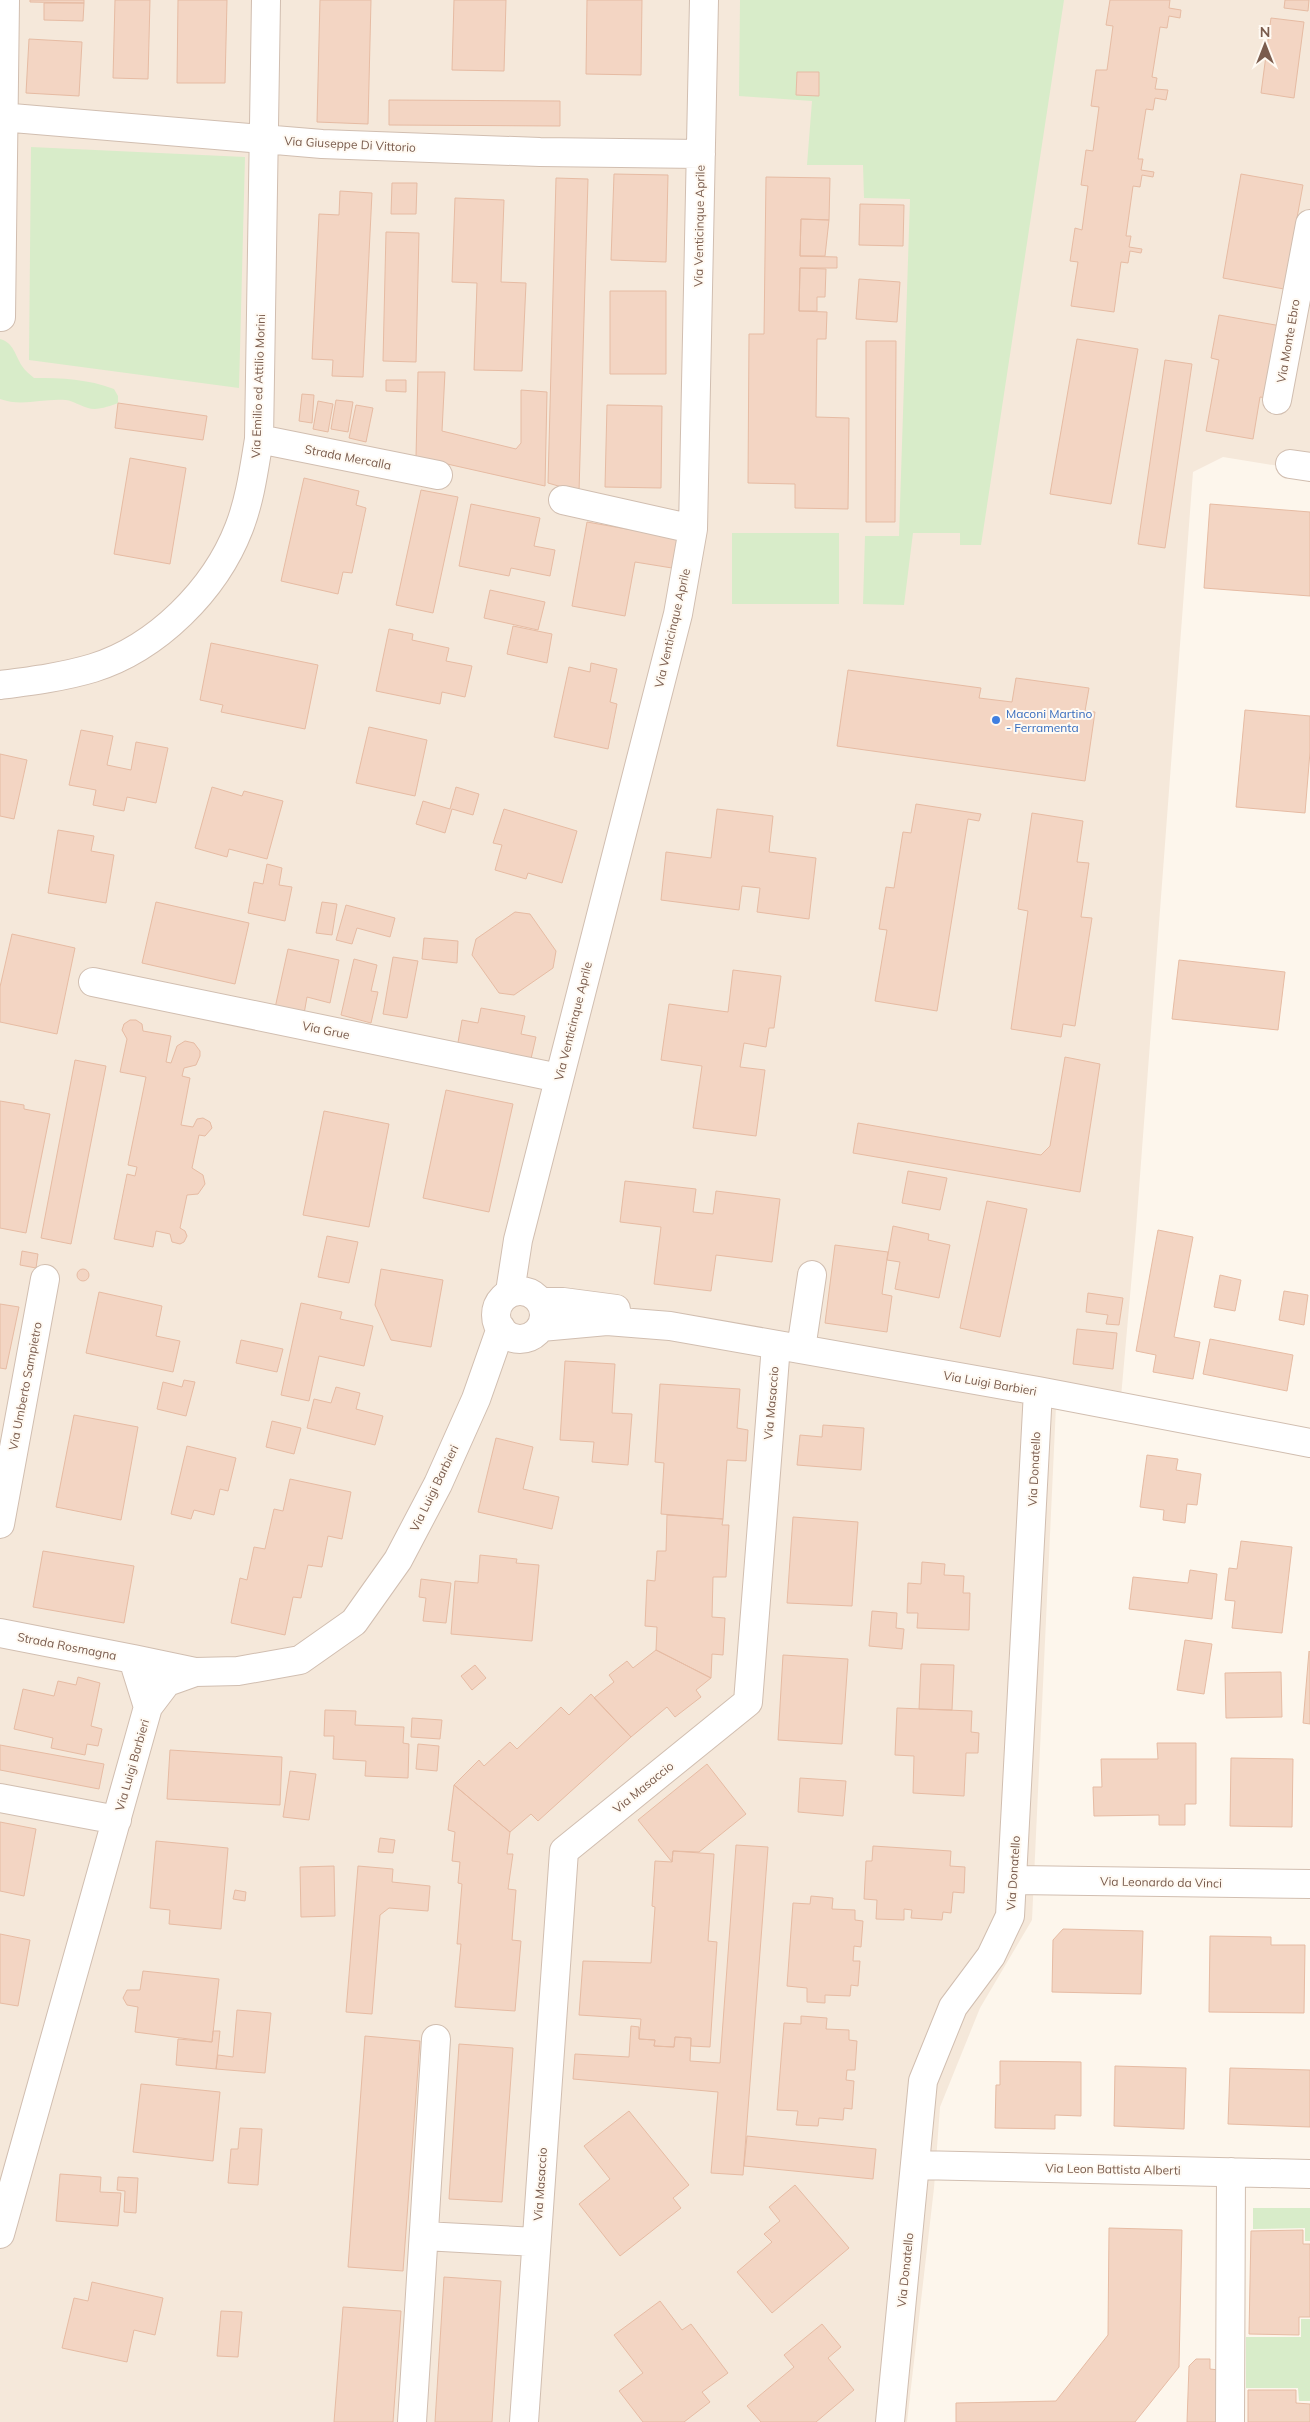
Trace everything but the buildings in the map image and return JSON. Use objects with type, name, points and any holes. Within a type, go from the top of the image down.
[{"type":"street","points":[[1,317],[4,0]]},
{"type":"street","name":"Via Emilio ed Attilio Morini","points":[[0,685],[47,679],[94,668],[135,648],[176,619],[195,599],[223,561],[239,528],[253,480],[258,439],[266,0]]},
{"type":"street","name":"Via Venticinque Aprile","points":[[525,1314],[518,1240],[678,614],[693,529],[704,0]]},
{"type":"street","name":"Via Giuseppe Di Vittorio","points":[[2,118],[263,140],[540,152],[701,154]]},
{"type":"street","name":"Via Monte Ebro","points":[[1278,400],[1310,224]]},
{"type":"street","name":"Strada Mercalla","points":[[258,439],[438,475]]},
{"type":"street","points":[[563,500],[693,529]]},
{"type":"street","name":"Via Grue","points":[[93,982],[559,1078]]},
{"type":"street","name":"Via Masaccio","points":[[524,2422],[564,1851],[748,1702],[788,1347],[812,1276]]},
{"type":"street","name":"Via Umberto Sampietro","points":[[0,1524],[45,1279]]},
{"type":"street","name":"Via Luigi Barbieri","points":[[0,2234],[148,1706],[167,1682],[195,1672],[238,1671],[300,1660],[354,1622],[398,1560],[438,1484],[476,1399],[525,1314],[563,1302],[630,1311],[670,1326],[1038,1391],[1310,1443]]},
{"type":"street","name":"Via Donatello","points":[[890,2422],[923,2081],[953,2007],[991,1956],[1010,1916],[1038,1391]]},
{"type":"street","name":"Strada Rosmagna","points":[[0,1633],[195,1672]]},
{"type":"street","name":"Strada Rosmagna","points":[[133,1659],[148,1706]]},
{"type":"street","points":[[0,1798],[117,1820]]},
{"type":"street","name":"Via Leonardo da Vinci","points":[[1013,1880],[1310,1884]]},
{"type":"street","points":[[412,2422],[436,2039]]},
{"type":"street","name":"Via Leon Battista Alberti","points":[[916,2165],[1310,2174]]},
{"type":"street","points":[[1230,2422],[1231,2172]]},
{"type":"street","points":[[424,2236],[536,2242]]},
{"type":"shaded area","points":[[0,0],[1310,0],[1310,471],[1223,457],[1193,472],[1136,1229],[1121,1397],[1056,1406],[1032,1920],[980,2008],[940,2107],[934,2188],[907,2422],[0,2422]]},
{"type":"green space","points":[[740,0],[1064,0],[981,545],[960,545],[960,533],[913,533],[904,605],[863,604],[865,536],[899,536],[910,199],[864,198],[863,165],[807,165],[812,101],[739,96]]},
{"type":"green space","points":[[31,147],[245,157],[239,388],[29,360]]},
{"type":"green space","points":[[0,339],[11,346],[23,368],[34,378],[55,378],[94,383],[114,389],[118,396],[118,403],[92,409],[66,400],[16,402],[0,399]]},
{"type":"green space","points":[[732,533],[839,533],[839,604],[732,604]]},
{"type":"green space","points":[[1253,2208],[1310,2208],[1310,2241],[1305,2241],[1305,2228],[1253,2229]]},
{"type":"green space","points":[[1301,2319],[1310,2319],[1310,2401],[1299,2401],[1298,2388],[1246,2388],[1246,2337],[1301,2337]]},
{"type":"place","name":"Maconi Martino - Ferramenta","points":[[996,720]]}]
